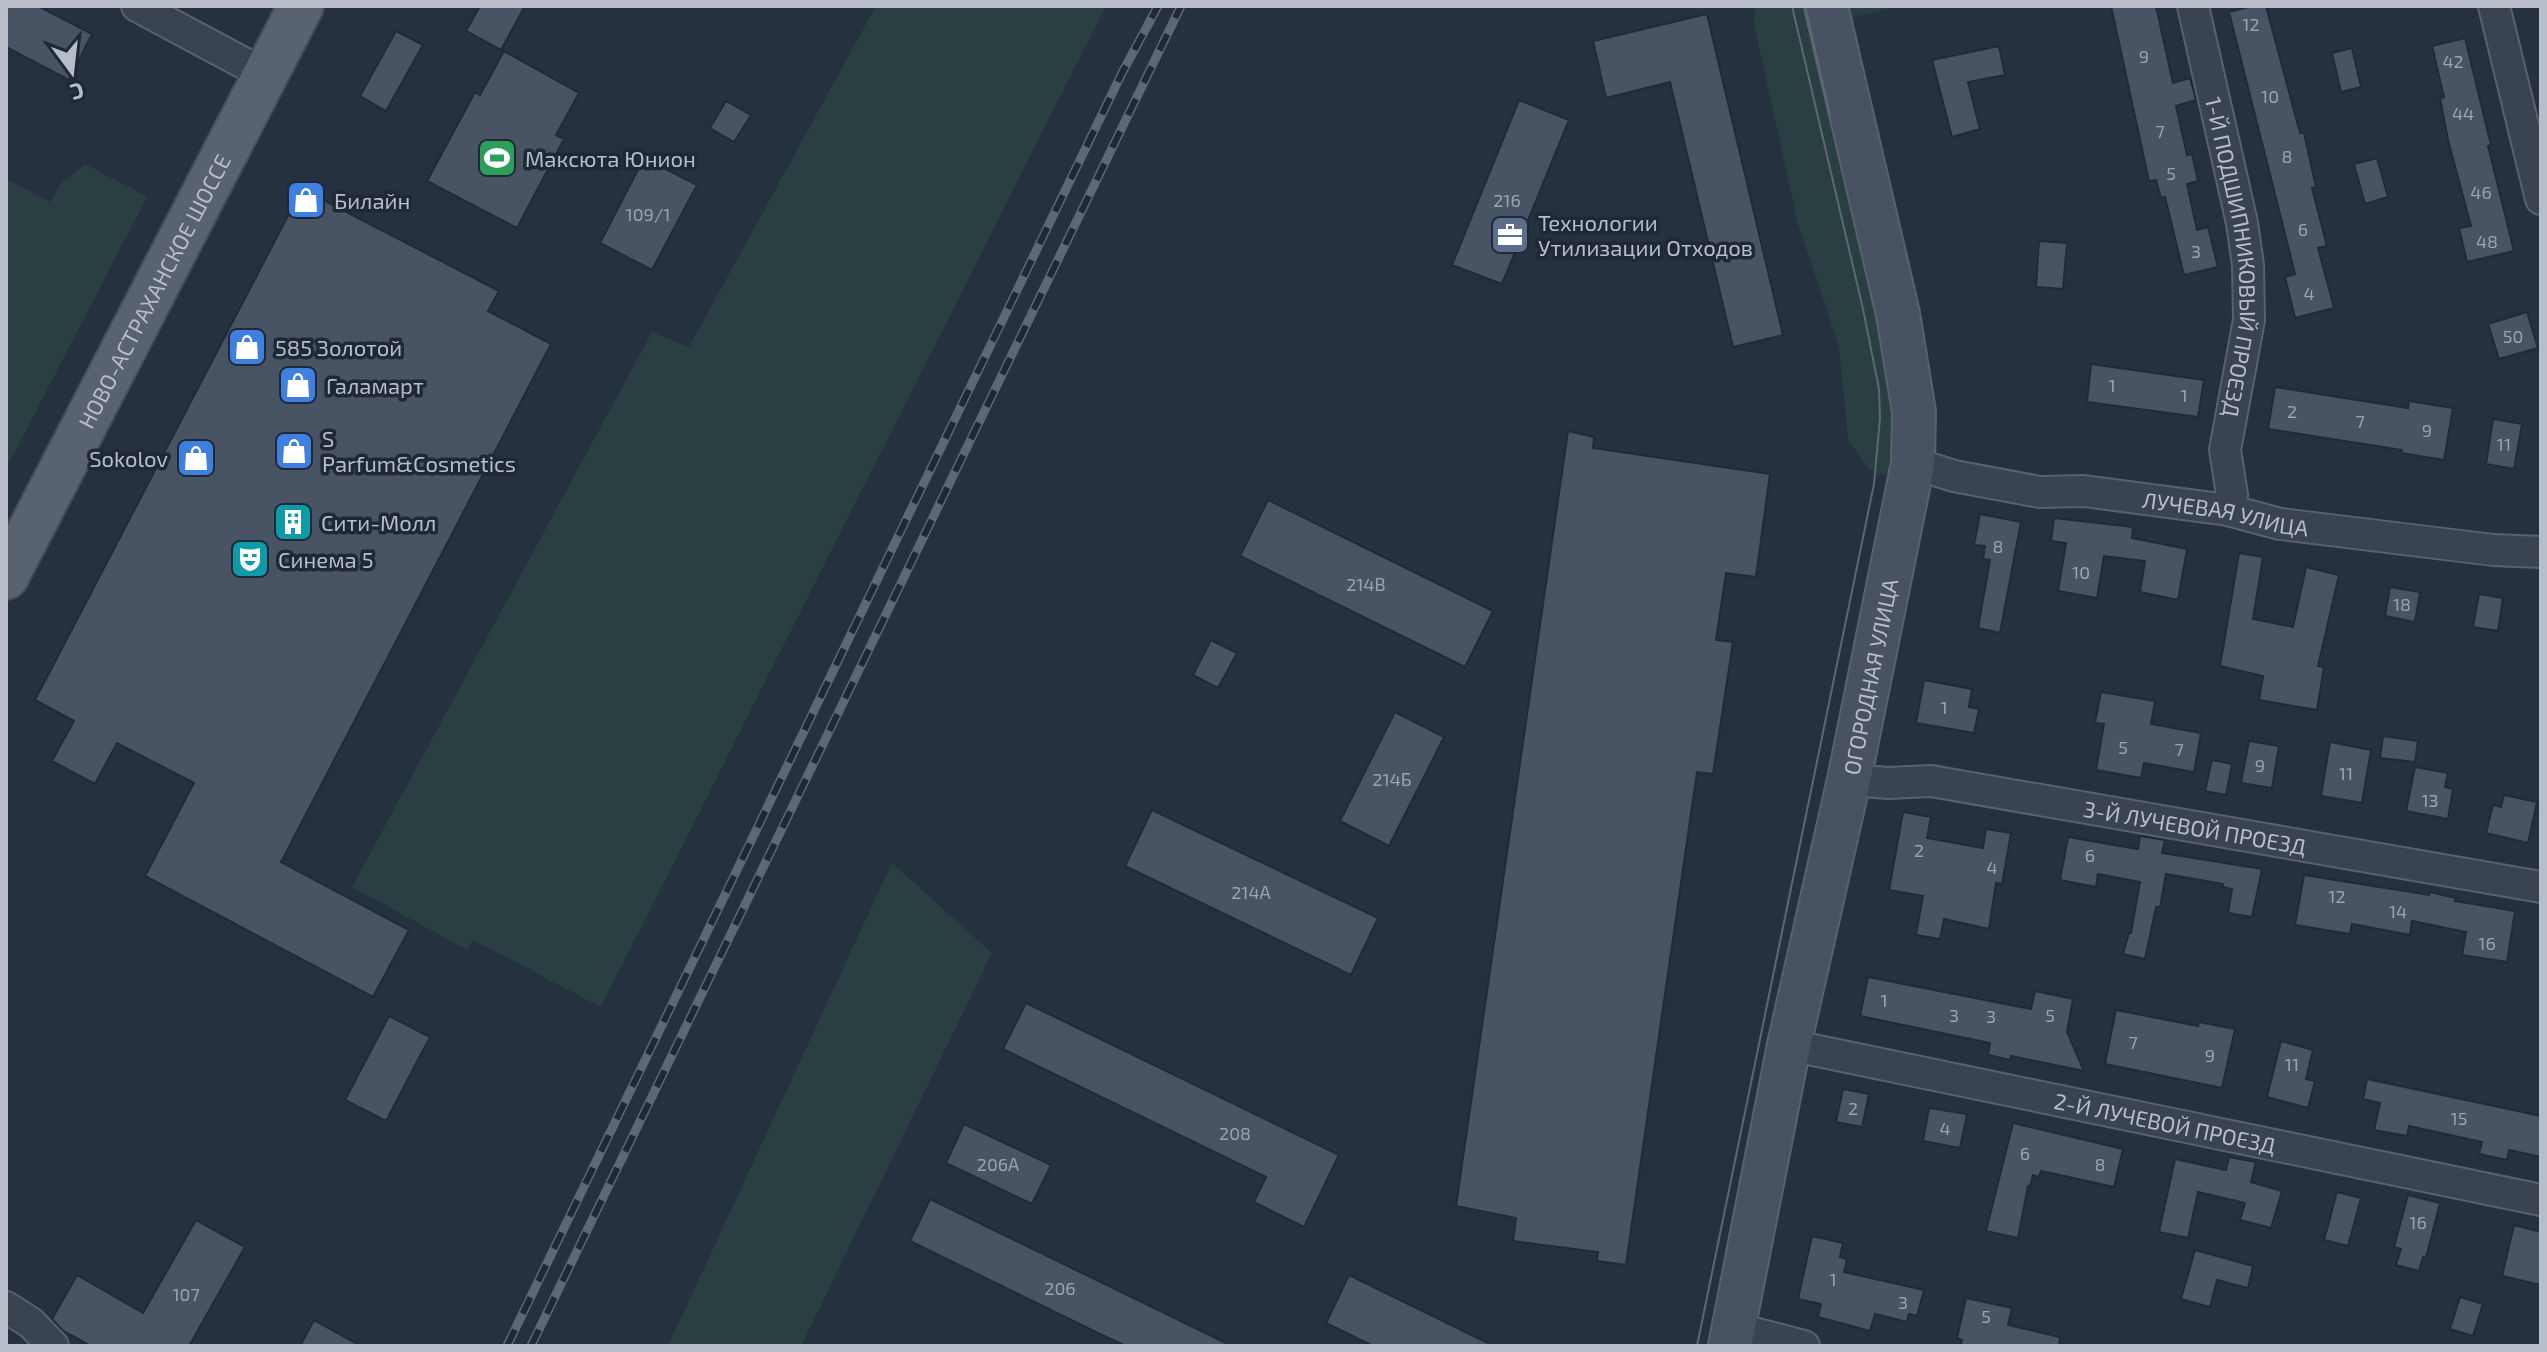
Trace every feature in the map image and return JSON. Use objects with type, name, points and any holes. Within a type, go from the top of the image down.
[{"type":"main road","name":"НОВО-АСТРАХАНСКОЕ ШОССЕ","points":[[6,577],[301,6]]},
{"type":"street","points":[[137,6],[266,75]]},
{"type":"street","name":"ОГОРОДНАЯ УЛИЦА","points":[[1732,1337],[1789,1045],[1849,780],[1913,463],[1914,412],[1898,314],[1826,6]]},
{"type":"street","name":"1-Й ПОДШИПНИКОВЫЙ ПРОЕЗД","points":[[2193,6],[2242,223],[2248,265],[2249,320],[2225,450],[2232,495],[2228,510]]},
{"type":"street","points":[[2494,6],[2541,199]]},
{"type":"street","name":"ЛУЧЕВАЯ УЛИЦА","points":[[1913,463],[1954,476],[2040,492],[2084,491],[2228,510],[2280,524],[2493,550],[2541,552]]},
{"type":"street","name":"3-Й ЛУЧЕВОЙ ПРОЕЗД","points":[[1849,780],[1888,783],[1931,781],[2541,887]]},
{"type":"street","name":"2-Й ЛУЧЕВОЙ ПРОЕЗД","points":[[1789,1045],[2541,1200]]},
{"type":"street","points":[[6,1307],[31,1323],[53,1346]]},
{"type":"street","points":[[1732,1337],[1804,1346]]},
{"type":"green space","points":[[876,6],[1106,6],[601,1007],[473,940],[467,950],[352,887],[652,332],[689,347]]},
{"type":"green space","points":[[1756,6],[1811,6],[1900,412],[1896,462],[1889,474],[1879,474],[1868,468],[1848,440],[1839,346],[1798,224],[1754,24]]},
{"type":"green space","points":[[1847,6],[1897,6],[1850,18]]},
{"type":"green space","points":[[85,164],[147,197],[6,469],[6,179],[50,202],[62,182]]},
{"type":"green space","points":[[892,863],[992,953],[801,1346],[668,1346]]},
{"type":"building","points":[[6,6],[38,6],[92,34],[69,80],[6,47]]},
{"type":"building","points":[[480,6],[525,6],[501,50],[466,31]]},
{"type":"building","points":[[2111,6],[2156,6],[2173,83],[2190,78],[2196,100],[2176,106],[2187,155],[2192,154],[2198,181],[2187,184],[2197,230],[2208,227],[2218,267],[2184,275],[2165,197],[2161,198],[2156,180],[2149,181]]},
{"type":"building","points":[[2266,6],[2300,133],[2304,133],[2316,187],[2312,188],[2327,246],[2318,248],[2334,308],[2295,318],[2285,277],[2295,274],[2229,12]]},
{"type":"building","points":[[1707,14],[1783,335],[1733,347],[1670,82],[1606,98],[1593,41]]},
{"type":"building","points":[[396,31],[423,45],[386,111],[360,96]]},
{"type":"building","points":[[2465,38],[2514,251],[2467,262],[2459,228],[2471,226],[2448,140],[2440,98],[2444,97],[2432,46]]},
{"type":"building","points":[[1999,46],[2005,75],[1968,82],[1980,129],[1952,137],[1932,60]]},
{"type":"building","points":[[2352,48],[2361,87],[2341,92],[2332,53]]},
{"type":"building","points":[[504,51],[579,93],[556,135],[564,139],[517,228],[427,181],[475,92],[480,95]]},
{"type":"building","points":[[1519,100],[1569,120],[1502,284],[1452,265]]},
{"type":"building","points":[[726,101],[751,115],[734,142],[710,128]]},
{"type":"building","points":[[644,158],[697,185],[652,270],[600,243]]},
{"type":"building","points":[[2377,158],[2388,197],[2365,204],[2354,164]]},
{"type":"building","name":"Сити-Молл","points":[[302,189],[499,291],[488,311],[551,344],[281,862],[409,930],[373,997],[145,876],[194,783],[117,743],[95,784],[52,761],[74,721],[35,700]]},
{"type":"building","points":[[2039,241],[2067,243],[2063,289],[2036,287]]},
{"type":"building","points":[[2527,312],[2538,348],[2499,359],[2488,324]]},
{"type":"building","points":[[2091,364],[2204,380],[2198,417],[2087,402]]},
{"type":"building","points":[[2275,387],[2408,408],[2409,401],[2453,408],[2444,460],[2401,453],[2402,450],[2268,429]]},
{"type":"building","points":[[2493,419],[2522,424],[2514,469],[2486,464]]},
{"type":"building","points":[[1568,431],[1594,437],[1593,448],[1770,474],[1756,577],[1726,573],[1716,640],[1733,642],[1713,774],[1697,772],[1626,1265],[1597,1261],[1598,1252],[1513,1241],[1516,1218],[1456,1206]]},
{"type":"building","points":[[1268,500],[1493,611],[1465,667],[1240,556]]},
{"type":"building","points":[[1980,514],[2021,522],[2000,633],[1978,628],[1990,560],[1983,559],[1985,546],[1974,545]]},
{"type":"building","points":[[2054,518],[2133,527],[2132,538],[2187,549],[2178,600],[2140,592],[2145,561],[2104,556],[2097,598],[2058,591],[2066,543],[2051,541]]},
{"type":"building","points":[[2239,553],[2263,557],[2253,619],[2293,627],[2306,567],[2339,575],[2318,666],[2324,667],[2317,710],[2259,700],[2263,676],[2220,666]]},
{"type":"building","points":[[2390,587],[2420,592],[2415,622],[2385,616]]},
{"type":"building","points":[[2479,594],[2503,598],[2498,631],[2473,627]]},
{"type":"building","points":[[1211,640],[1237,653],[1218,688],[1193,675]]},
{"type":"building","points":[[1924,680],[1972,689],[1969,707],[1979,709],[1974,733],[1916,723]]},
{"type":"building","points":[[2101,692],[2155,701],[2151,724],[2201,733],[2194,772],[2144,763],[2141,778],[2096,770],[2104,724],[2095,723]]},
{"type":"building","points":[[1395,712],[1444,737],[1389,846],[1340,821]]},
{"type":"building","points":[[2383,736],[2418,741],[2415,762],[2380,758]]},
{"type":"building","points":[[2249,741],[2279,746],[2272,788],[2241,783]]},
{"type":"building","points":[[2330,742],[2371,750],[2362,803],[2321,796]]},
{"type":"building","points":[[2212,760],[2232,764],[2226,795],[2205,791]]},
{"type":"building","points":[[2415,767],[2448,773],[2445,787],[2453,789],[2448,819],[2406,811]]},
{"type":"building","points":[[2504,795],[2537,802],[2528,843],[2486,833],[2493,805],[2501,807]]},
{"type":"building","points":[[1152,810],[1378,918],[1351,975],[1125,866]]},
{"type":"building","points":[[1903,812],[1931,817],[1927,838],[1983,848],[1986,829],[2011,833],[2002,884],[1996,883],[1989,929],[1944,919],[1940,939],[1916,935],[1923,896],[1889,890]]},
{"type":"building","points":[[2140,836],[2165,840],[2162,853],[2262,869],[2252,917],[2228,913],[2232,889],[2222,887],[2223,884],[2166,874],[2145,959],[2123,954],[2131,933],[2140,882],[2098,874],[2096,887],[2060,880],[2068,837],[2138,849]]},
{"type":"building","points":[[2304,875],[2429,895],[2430,892],[2456,898],[2455,901],[2515,911],[2507,962],[2462,955],[2466,932],[2412,921],[2410,935],[2352,924],[2350,934],[2295,925]]},
{"type":"building","points":[[1868,977],[2031,1009],[2035,991],[2073,999],[2067,1032],[2084,1071],[2011,1056],[2010,1060],[1988,1055],[1990,1043],[1860,1016]]},
{"type":"building","points":[[1026,1003],[1339,1155],[1304,1227],[1254,1202],[1266,1177],[1003,1049]]},
{"type":"building","points":[[2116,1010],[2198,1026],[2199,1022],[2235,1029],[2222,1088],[2105,1064]]},
{"type":"building","points":[[389,1016],[430,1037],[386,1121],[345,1100]]},
{"type":"building","points":[[2281,1041],[2313,1050],[2306,1079],[2315,1081],[2308,1108],[2267,1097]]},
{"type":"building","points":[[2367,1079],[2541,1116],[2541,1157],[2509,1150],[2507,1160],[2479,1154],[2482,1142],[2409,1126],[2407,1136],[2374,1130],[2380,1103],[2363,1099]]},
{"type":"building","points":[[1843,1089],[1869,1094],[1862,1127],[1836,1122]]},
{"type":"building","points":[[1929,1108],[1967,1114],[1960,1148],[1923,1141]]},
{"type":"building","points":[[2013,1123],[2123,1149],[2114,1187],[2041,1171],[2039,1177],[2033,1175],[2028,1186],[2018,1238],[1986,1231]]},
{"type":"building","points":[[964,1124],[1051,1165],[1032,1204],[946,1163]]},
{"type":"building","points":[[2229,1157],[2256,1162],[2251,1182],[2282,1191],[2271,1228],[2240,1220],[2245,1203],[2198,1192],[2188,1238],[2159,1232],[2175,1159],[2226,1170]]},
{"type":"building","points":[[2337,1192],[2361,1198],[2348,1246],[2324,1240]]},
{"type":"building","points":[[2408,1195],[2440,1203],[2426,1258],[2423,1257],[2419,1271],[2396,1265],[2401,1249],[2394,1247]]},
{"type":"building","points":[[930,1199],[1232,1346],[1126,1346],[1104,1336],[910,1241]]},
{"type":"building","points":[[196,1220],[245,1247],[189,1346],[91,1346],[63,1331],[52,1319],[77,1275],[143,1313]]},
{"type":"building","points":[[2514,1225],[2541,1232],[2541,1285],[2502,1276]]},
{"type":"building","points":[[1812,1236],[1843,1243],[1840,1257],[1847,1259],[1844,1272],[1924,1290],[1917,1316],[1909,1314],[1907,1322],[1875,1314],[1870,1331],[1818,1317],[1821,1304],[1798,1299]]},
{"type":"building","points":[[2195,1250],[2253,1266],[2248,1288],[2217,1280],[2210,1307],[2181,1299]]},
{"type":"building","points":[[1349,1275],[1494,1346],[1373,1346],[1326,1323]]},
{"type":"building","points":[[2460,1297],[2483,1304],[2473,1336],[2450,1329]]},
{"type":"building","points":[[1966,1298],[2012,1308],[2008,1325],[2060,1337],[2059,1346],[1960,1346],[1962,1340],[1957,1338]]},
{"type":"building","points":[[314,1320],[361,1346],[300,1346]]},
{"type":"tram line","points":[[1697,1346],[1874,484],[1880,418],[1879,389],[1863,309],[1792,6]]},
{"type":"tram line","points":[[1805,6],[1830,115]]},
{"type":"railway","points":[[507,1346],[1122,73],[1158,6]]},
{"type":"railway","points":[[531,1346],[1181,6]]},
{"type":"place","name":"Максюта Юнион","points":[[497,158]]},
{"type":"place","name":"Билайн","points":[[306,200]]},
{"type":"place","name":"Технологии Утилизации Отходов","points":[[1510,235]]},
{"type":"place","name":"585 Золотой","points":[[247,347]]},
{"type":"place","name":"Галамарт","points":[[298,385]]},
{"type":"place","name":"S Parfum&Cosmetics","points":[[294,451]]},
{"type":"place","name":"Sokolov","points":[[196,458]]},
{"type":"place","name":"Сити-Молл","points":[[293,522]]},
{"type":"place","name":"Синема 5","points":[[250,559]]}]
